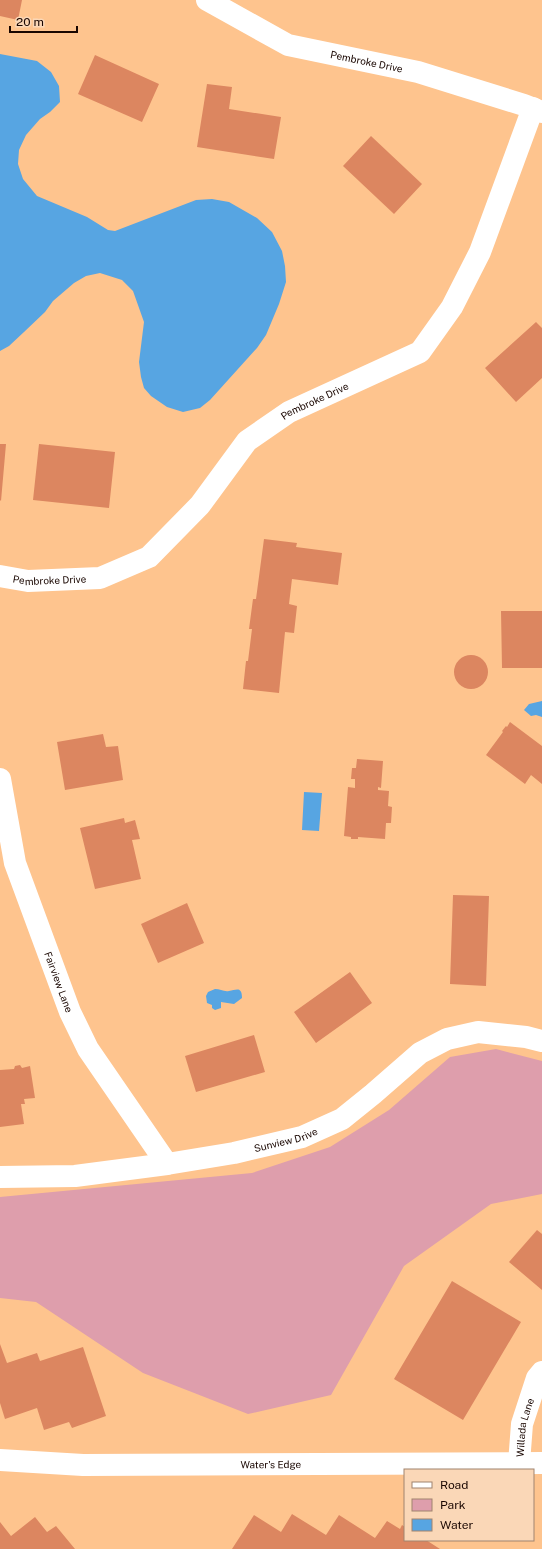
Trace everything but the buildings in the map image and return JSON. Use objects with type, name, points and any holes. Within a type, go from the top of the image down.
[{"type":"street","name":"Pembroke Drive","points":[[0,576],[28,581],[100,578],[149,557],[200,505],[247,440],[289,412],[420,352],[452,307],[480,252],[537,110],[418,72],[288,45],[207,0]]},
{"type":"street","name":"Fairview Lane","points":[[0,779],[15,863],[70,1012],[88,1049],[167,1164]]},
{"type":"street","name":"Sunview Drive","points":[[0,1177],[75,1176],[167,1164],[234,1154],[302,1137],[342,1119],[420,1053],[447,1040],[478,1032],[526,1036],[542,1041]]},
{"type":"street","name":"Willada Lane","points":[[519,1463],[522,1424],[537,1378],[542,1372]]},
{"type":"street","name":"Water's Edge","points":[[0,1460],[83,1465],[542,1462]]},
{"type":"green space","points":[[496,1049],[542,1061],[542,1194],[491,1204],[404,1266],[331,1395],[248,1414],[143,1373],[36,1302],[0,1298],[0,1197],[252,1173],[330,1147],[389,1110],[450,1057]]},
{"type":"water","points":[[0,54],[37,61],[51,72],[59,86],[60,102],[40,119],[26,135],[19,150],[18,164],[23,179],[37,196],[87,217],[108,230],[115,231],[196,200],[212,199],[229,202],[257,218],[272,232],[282,251],[285,266],[286,282],[279,304],[266,335],[257,348],[210,400],[200,408],[183,412],[167,407],[151,396],[144,388],[139,362],[144,322],[133,291],[122,280],[100,273],[86,276],[74,283],[53,301],[45,312],[9,346],[0,351]]},
{"type":"water","points":[[542,701],[542,717],[536,715],[531,716],[524,710],[529,704]]},
{"type":"water","points":[[304,792],[322,793],[319,831],[302,830]]},
{"type":"water","points":[[215,989],[227,991],[240,990],[242,998],[234,1004],[221,1002],[221,1008],[215,1010],[212,1008],[212,1005],[207,1003],[206,996],[208,992]]}]
